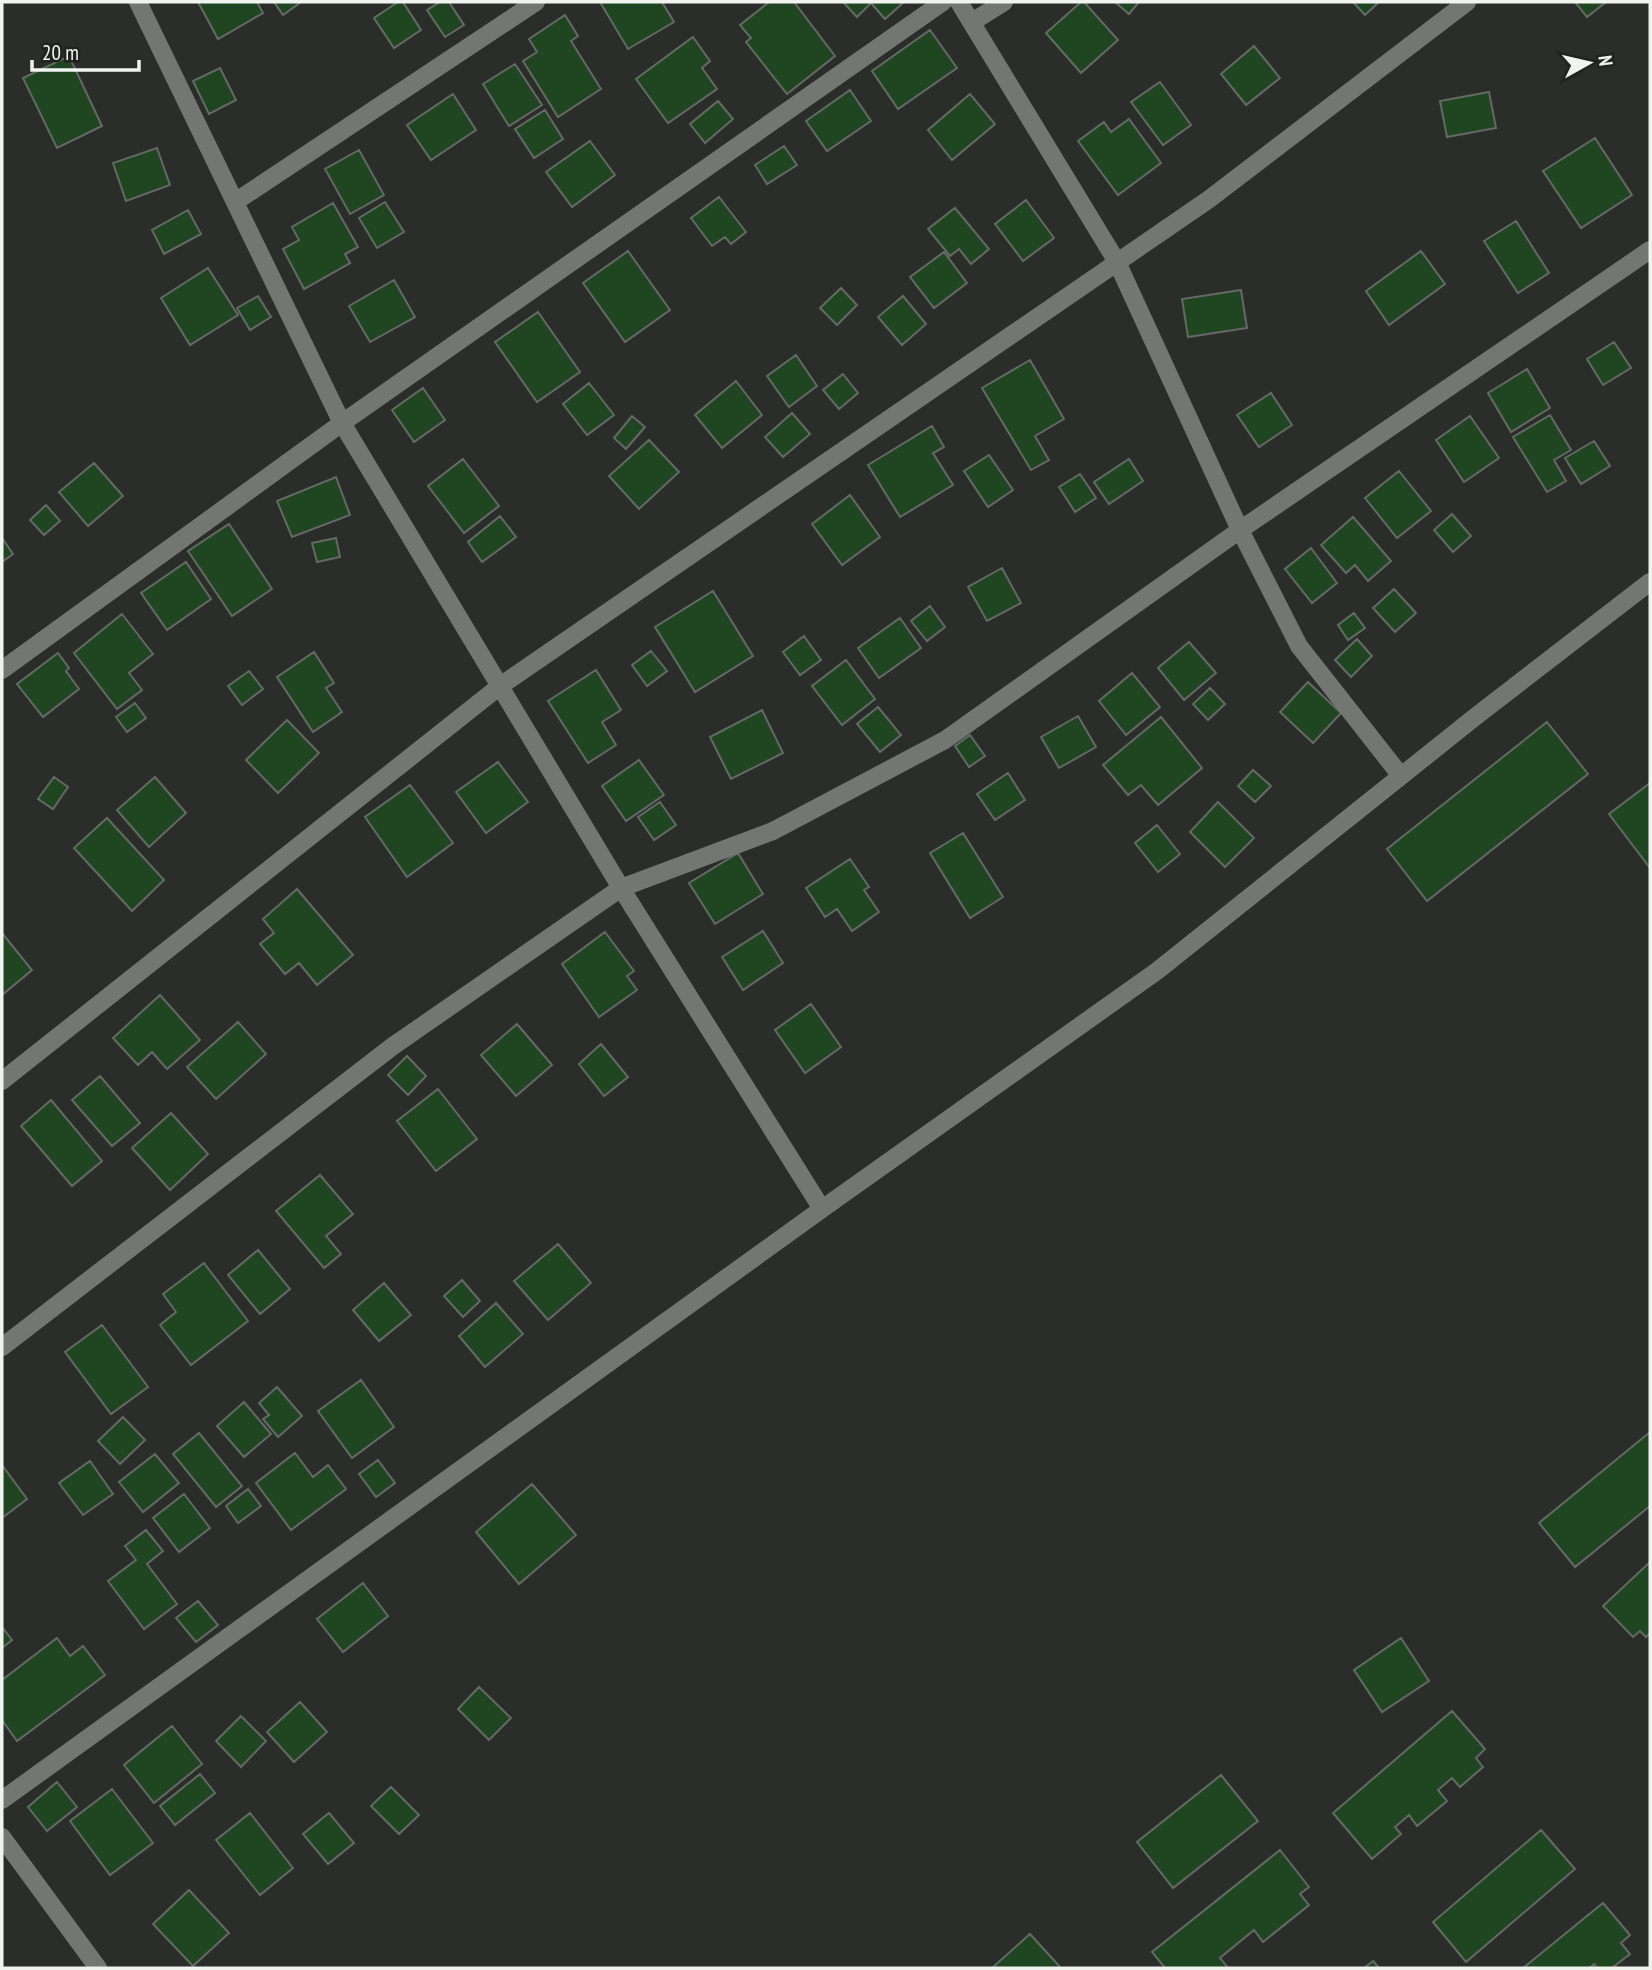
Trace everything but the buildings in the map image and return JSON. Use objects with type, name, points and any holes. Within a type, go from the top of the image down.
[{"type":"street","points":[[138,2],[342,423],[621,888],[822,1209]]},
{"type":"street","points":[[235,202],[536,2]]},
{"type":"street","points":[[2,670],[342,423],[943,2]]},
{"type":"street","points":[[959,2],[1117,261],[1240,530],[1299,646],[1401,776]]},
{"type":"street","points":[[972,22],[1004,2]]},
{"type":"street","points":[[2,1082],[500,686],[1208,200],[1467,2]]},
{"type":"street","points":[[2,1347],[393,1046],[621,888],[773,831],[945,740],[1240,530],[1650,250]]},
{"type":"street","points":[[2,1800],[1157,971],[1650,582]]},
{"type":"street","points":[[2,1837],[98,1968]]}]
